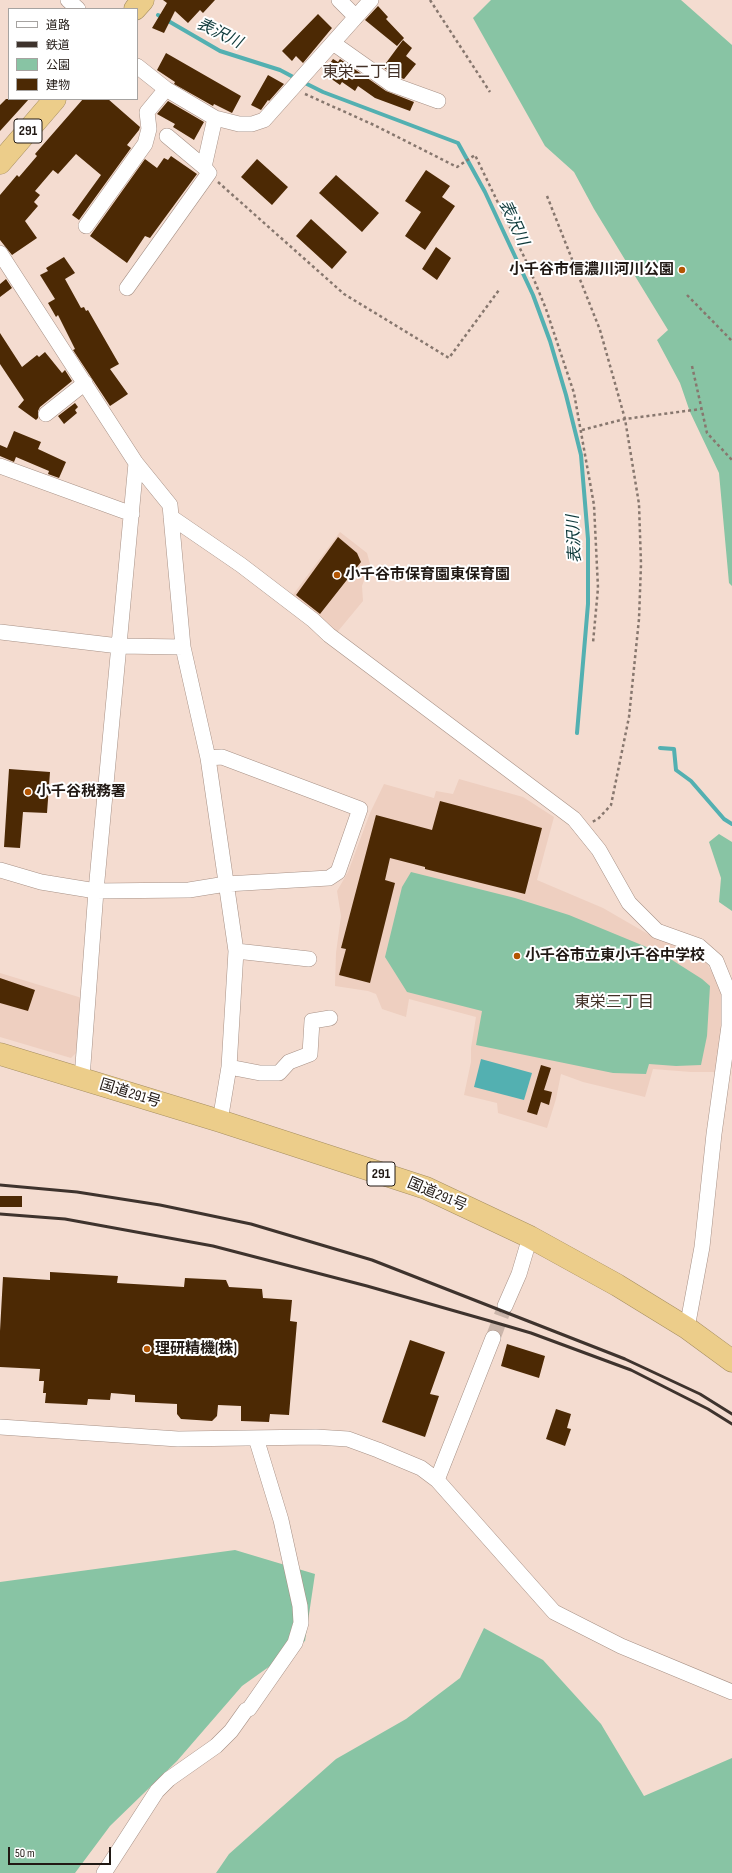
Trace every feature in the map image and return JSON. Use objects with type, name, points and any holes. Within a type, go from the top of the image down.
[{"type":"highway","points":[[136,8],[143,0]]},
{"type":"highway","name":"291","points":[[0,162],[55,100]]},
{"type":"highway","name":"国道291号","points":[[0,1054],[220,1121],[426,1188],[530,1237],[617,1285],[687,1328],[732,1361]]},
{"type":"street","points":[[68,0],[77,8]]},
{"type":"street","points":[[339,0],[356,17]]},
{"type":"street","points":[[138,67],[166,89],[215,118],[238,124],[252,124],[264,120],[371,0]]},
{"type":"street","points":[[333,42],[391,84],[438,101]]},
{"type":"street","points":[[86,226],[144,144],[149,129],[147,112],[166,89]]},
{"type":"street","points":[[127,288],[206,170],[215,118]]},
{"type":"street","points":[[168,136],[206,170]]},
{"type":"street","points":[[0,253],[136,463],[170,505],[183,647],[208,758],[236,951],[229,1067],[220,1121]]},
{"type":"street","points":[[46,414],[85,383]]},
{"type":"street","points":[[82,1078],[96,891],[136,463]]},
{"type":"street","points":[[0,466],[132,514]]},
{"type":"street","points":[[171,517],[241,565],[329,635],[574,819],[599,850],[629,903],[657,931],[699,946],[716,961],[729,992],[728,1033],[714,1134],[702,1248],[687,1328]]},
{"type":"street","points":[[0,632],[119,646],[183,647]]},
{"type":"street","points":[[0,870],[41,882],[96,891],[188,890],[226,884],[329,878],[338,872],[360,809],[222,757],[208,758]]},
{"type":"street","points":[[236,951],[309,959]]},
{"type":"street","points":[[229,1067],[260,1073],[278,1072],[289,1062],[310,1054],[312,1021],[330,1018]]},
{"type":"street","points":[[505,1306],[519,1274],[530,1237]]},
{"type":"street","points":[[437,1480],[493,1338]]},
{"type":"street","points":[[0,1426],[178,1439],[316,1437],[348,1439],[421,1468],[437,1480],[554,1612],[621,1646],[732,1692]]},
{"type":"street","points":[[104,1873],[157,1790],[169,1779],[216,1746],[231,1731],[246,1710],[249,1709],[295,1643],[301,1623],[300,1606],[281,1520],[256,1438]]},
{"type":"path","points":[[430,0],[490,92]]},
{"type":"path","points":[[293,87],[374,125],[457,167],[475,155],[528,265],[546,309],[574,393],[582,430],[594,505],[598,588],[593,643]]},
{"type":"path","points":[[206,170],[344,294],[449,358],[499,290]]},
{"type":"path","points":[[547,196],[600,330],[625,419],[639,504],[641,564],[638,619],[629,717],[611,805],[598,819],[581,828]]},
{"type":"path","points":[[687,295],[732,341]]},
{"type":"path","points":[[692,366],[707,433],[732,460]]},
{"type":"path","points":[[582,430],[625,419],[701,409]]},
{"type":"shaded area","name":"小千谷市保育園東保育園","points":[[340,532],[367,553],[370,564],[362,586],[363,601],[334,636],[289,600]]},
{"type":"shaded area","name":"小千谷市立東小千谷中学校","points":[[459,779],[523,797],[554,817],[537,880],[603,908],[648,934],[678,945],[703,958],[718,981],[723,1001],[722,1029],[715,1072],[653,1069],[645,1097],[583,1082],[561,1074],[556,1099],[547,1128],[498,1113],[497,1103],[464,1095],[471,1062],[471,1048],[476,1017],[409,999],[406,1017],[382,1009],[376,994],[368,991],[335,986],[336,953],[341,916],[337,891],[348,872],[370,813],[384,784],[434,798],[436,791],[453,794]]},
{"type":"shaded area","points":[[0,973],[82,998],[76,1053],[71,1058],[0,1037]]},
{"type":"green space","name":"小千谷市信濃川河川公園","points":[[491,0],[681,0],[732,45],[732,586],[729,583],[719,473],[690,412],[680,383],[657,340],[668,330],[594,209],[574,172],[545,146],[473,18]]},
{"type":"green space","points":[[719,834],[732,842],[732,911],[719,902],[721,878],[709,842]]},
{"type":"green space","points":[[411,872],[515,898],[569,915],[661,953],[702,979],[710,986],[707,1036],[701,1065],[676,1066],[649,1064],[646,1074],[613,1073],[476,1045],[482,1011],[407,992],[385,957],[402,887]]},
{"type":"green space","points":[[235,1550],[315,1574],[305,1641],[242,1686],[177,1761],[110,1826],[75,1873],[0,1873],[0,1582]]},
{"type":"green space","points":[[484,1628],[543,1660],[601,1724],[644,1796],[732,1758],[732,1873],[216,1873],[229,1854],[336,1759],[406,1719],[460,1678]]},
{"type":"water","points":[[481,1059],[532,1073],[524,1100],[474,1087]]},
{"type":"building","points":[[163,0],[215,0],[203,13],[200,10],[188,23],[175,11],[164,33],[152,28],[167,3]]},
{"type":"building","points":[[378,6],[388,17],[386,19],[404,38],[397,46],[365,20]]},
{"type":"building","points":[[318,14],[332,28],[303,63],[296,56],[292,61],[282,51]]},
{"type":"building","points":[[403,40],[412,48],[406,56],[416,64],[404,79],[395,76],[383,67]]},
{"type":"building","points":[[166,53],[241,96],[232,113],[214,104],[213,106],[174,84],[175,82],[157,70]]},
{"type":"building","points":[[333,59],[338,62],[340,59],[386,91],[414,102],[410,111],[375,98],[358,86],[355,91],[342,82],[340,85],[323,73]]},
{"type":"building","points":[[268,75],[284,84],[269,101],[268,100],[261,110],[251,105]]},
{"type":"building","points":[[6,99],[28,100],[0,131],[0,105]]},
{"type":"building","points":[[82,100],[109,100],[140,127],[127,145],[131,148],[79,220],[72,215],[101,175],[76,154],[58,174],[53,170],[35,191],[40,195],[34,202],[38,206],[25,221],[37,238],[12,255],[0,240],[0,195],[17,175],[19,177],[37,156],[35,154]]},
{"type":"building","points":[[168,101],[204,122],[194,140],[173,127],[175,124],[157,114]]},
{"type":"building","points":[[171,156],[197,174],[150,238],[145,236],[127,263],[90,236],[145,159],[157,168],[164,158],[168,160]]},
{"type":"building","points":[[257,159],[288,187],[272,205],[241,177]]},
{"type":"building","points":[[426,170],[450,186],[442,197],[455,206],[425,250],[405,236],[421,212],[405,201]]},
{"type":"building","points":[[336,175],[379,213],[362,232],[319,193]]},
{"type":"building","points":[[311,219],[347,252],[332,269],[296,236]]},
{"type":"building","points":[[436,247],[451,258],[437,280],[422,269]]},
{"type":"building","points":[[64,257],[75,273],[65,279],[81,308],[84,307],[86,311],[88,310],[119,364],[110,369],[128,394],[110,406],[73,350],[75,349],[58,315],[56,317],[48,303],[55,299],[40,275],[48,271],[46,268]]},
{"type":"building","points":[[6,279],[12,288],[0,297],[0,284]]},
{"type":"building","points":[[0,333],[22,367],[37,355],[39,357],[45,352],[62,373],[65,370],[72,381],[40,407],[38,411],[38,418],[36,420],[18,407],[24,400],[0,364]]},
{"type":"building","points":[[75,403],[78,407],[75,410],[77,413],[64,424],[58,416]]},
{"type":"building","points":[[14,431],[41,442],[38,449],[66,462],[59,478],[48,474],[49,471],[16,457],[14,462],[0,456],[0,445],[7,448]]},
{"type":"building","points":[[338,537],[357,553],[361,562],[320,614],[296,595]]},
{"type":"building","name":"小千谷税務署","points":[[9,769],[50,772],[47,813],[23,812],[20,848],[4,847]]},
{"type":"building","points":[[440,801],[542,828],[525,894],[425,869],[425,867],[390,858],[385,880],[395,883],[370,983],[339,975],[346,949],[341,948],[376,815],[432,830]]},
{"type":"building","points":[[0,978],[35,990],[28,1011],[0,1003]]},
{"type":"building","points":[[541,1065],[551,1068],[544,1090],[552,1092],[549,1105],[541,1102],[537,1115],[527,1112]]},
{"type":"building","points":[[0,1196],[22,1196],[22,1207],[0,1207]]},
{"type":"building","name":"理研精機(株)","points":[[50,1272],[118,1276],[117,1283],[184,1287],[185,1278],[226,1280],[229,1287],[262,1289],[263,1298],[292,1300],[290,1321],[297,1322],[289,1415],[270,1414],[269,1422],[241,1421],[241,1406],[218,1405],[217,1416],[212,1421],[181,1419],[177,1414],[177,1404],[135,1402],[135,1395],[111,1393],[110,1400],[88,1399],[87,1405],[45,1403],[46,1393],[43,1393],[44,1381],[39,1381],[40,1369],[0,1367],[0,1331],[3,1277],[50,1280]]},
{"type":"building","points":[[410,1340],[445,1352],[430,1394],[439,1396],[425,1437],[382,1422]]},
{"type":"building","points":[[507,1344],[545,1356],[539,1378],[501,1366]]},
{"type":"building","points":[[556,1409],[571,1414],[567,1428],[571,1429],[565,1446],[546,1439]]},
{"type":"waterway","name":"表沢川","points":[[158,15],[220,51],[280,70],[297,79]]},
{"type":"waterway","name":"表沢川","points":[[303,82],[323,92],[458,143],[485,192],[533,295],[550,341],[566,395],[581,455],[588,539],[588,604],[577,733]]},
{"type":"waterway","name":"表沢川","points":[[660,748],[674,749],[676,770],[691,781],[724,819],[732,824]]},
{"type":"tunnel","points":[[493,1338],[505,1306]]},
{"type":"railway","points":[[0,1185],[77,1192],[160,1205],[251,1224],[372,1260],[625,1359],[700,1394],[732,1414]]},
{"type":"railway","points":[[0,1214],[65,1219],[213,1246],[367,1286],[490,1321],[531,1333],[631,1370],[708,1409],[732,1424]]},
{"type":"place","name":"小千谷市信濃川河川公園","points":[[682,270]]},
{"type":"place","name":"小千谷市保育園東保育園","points":[[337,575]]},
{"type":"place","name":"小千谷税務署","points":[[28,792]]},
{"type":"place","name":"小千谷市立東小千谷中学校","points":[[517,956]]},
{"type":"place","name":"理研精機(株)","points":[[147,1349]]},
{"type":"district","name":"東栄二丁目","points":[[362,73]]},
{"type":"district","name":"東栄三丁目","points":[[614,1003]]}]
